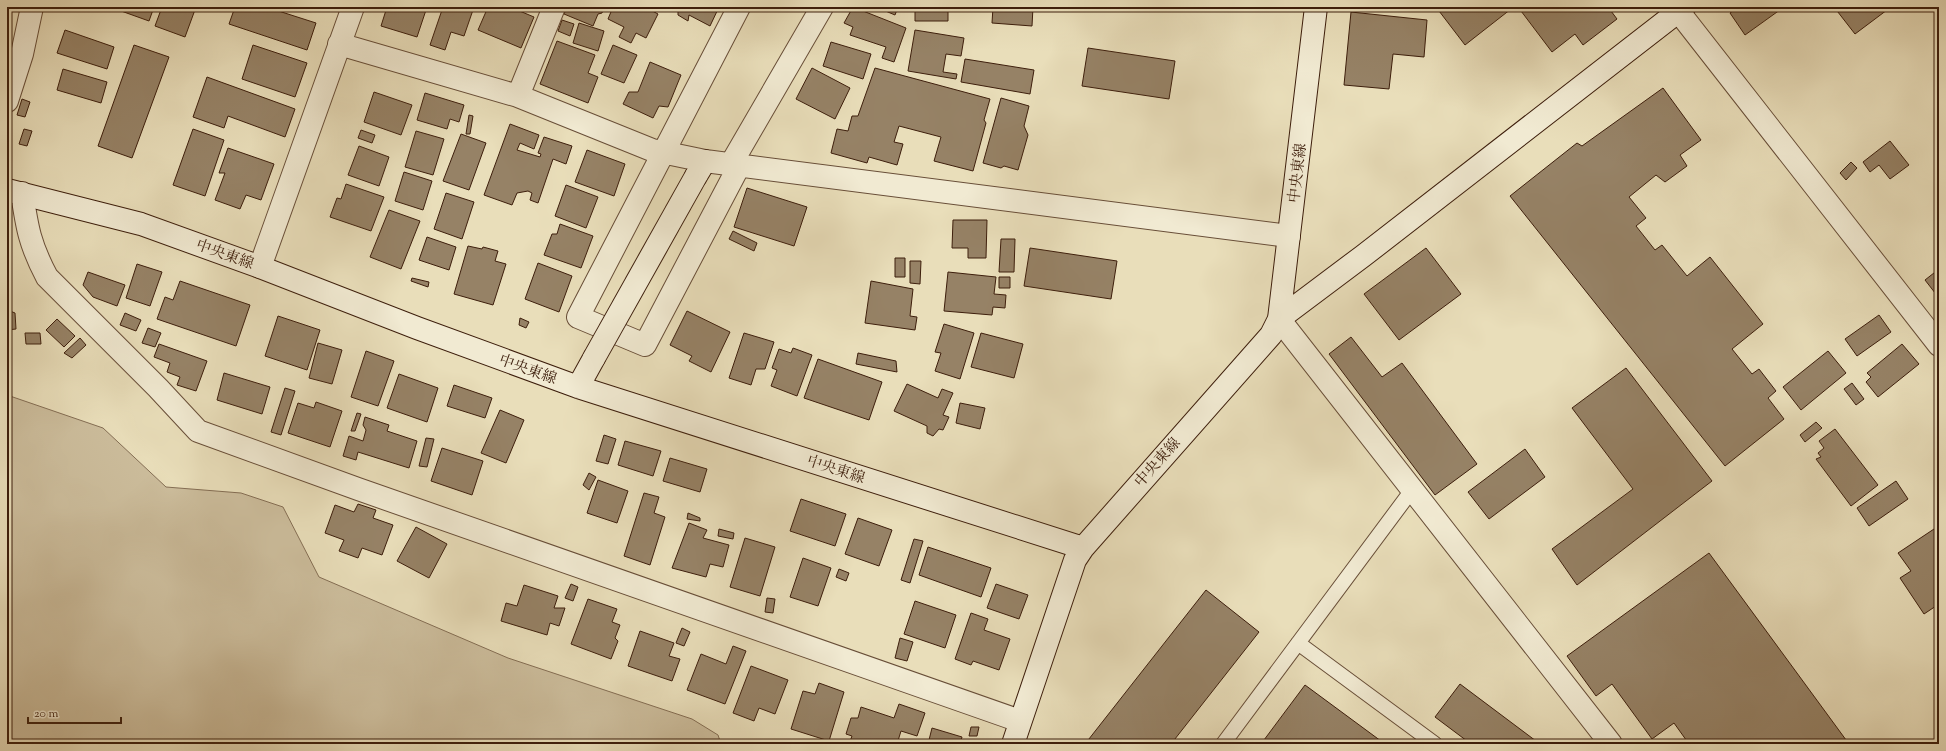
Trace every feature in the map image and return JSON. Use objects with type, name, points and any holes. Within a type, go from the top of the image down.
[{"type":"street","points":[[7,102],[22,54],[32,7]]},
{"type":"street","points":[[260,267],[353,7]]},
{"type":"street","points":[[518,96],[554,7]]},
{"type":"street","points":[[739,7],[662,152],[578,317],[645,345],[735,165],[822,7]]},
{"type":"street","name":"中央東線","points":[[15,191],[141,224],[260,267],[417,328],[578,387],[1083,548],[1271,335],[1279,319],[1316,7]]},
{"type":"street","points":[[1611,744],[1279,319],[1679,9],[1939,345]]},
{"type":"street","points":[[340,44],[518,96],[652,150],[662,152],[700,169],[735,165],[1289,236]]},
{"type":"street","points":[[578,387],[700,169]]},
{"type":"street","points":[[15,191],[35,254],[47,277],[158,388],[198,431],[1020,721]]},
{"type":"street","points":[[1013,744],[1075,560],[1083,548]]},
{"type":"lane","points":[[1223,744],[1412,490]]},
{"type":"lane","points":[[1298,643],[1435,744]]},
{"type":"shaded area","points":[[7,395],[103,428],[166,487],[241,493],[283,507],[319,577],[508,658],[692,719],[718,735],[721,744],[7,743]]},
{"type":"building","points":[[110,7],[154,7],[149,21]]},
{"type":"building","points":[[162,7],[196,7],[185,37],[155,26]]},
{"type":"building","points":[[235,7],[266,7],[316,23],[307,50],[229,24]]},
{"type":"building","points":[[387,7],[427,7],[417,37],[381,26]]},
{"type":"building","points":[[443,7],[474,7],[464,36],[451,32],[445,50],[430,45]]},
{"type":"building","points":[[488,7],[510,7],[534,17],[521,48],[478,30]]},
{"type":"building","points":[[567,7],[604,7],[602,13],[598,14],[593,26],[564,14]]},
{"type":"building","points":[[613,7],[645,7],[658,14],[646,38],[636,33],[631,43],[619,37],[624,27],[608,19]]},
{"type":"building","points":[[670,7],[719,7],[710,26],[689,15],[688,21],[678,15],[678,11]]},
{"type":"building","points":[[853,7],[906,28],[894,62],[882,58],[886,47],[850,35],[853,27],[844,23]]},
{"type":"building","points":[[876,7],[898,7],[895,15]]},
{"type":"building","points":[[915,7],[948,7],[948,21],[915,21]]},
{"type":"building","points":[[993,7],[1033,7],[1032,26],[992,23]]},
{"type":"building","points":[[1436,7],[1510,7],[1511,9],[1465,45]]},
{"type":"building","points":[[1518,7],[1608,7],[1617,19],[1583,45],[1575,34],[1552,52]]},
{"type":"building","points":[[1738,7],[1784,7],[1745,35],[1730,13]]},
{"type":"building","points":[[1834,7],[1891,7],[1855,34]]},
{"type":"building","points":[[1351,12],[1427,20],[1424,57],[1393,54],[1389,89],[1344,85]]},
{"type":"building","points":[[562,20],[574,24],[570,36],[558,31]]},
{"type":"building","points":[[579,23],[604,31],[598,51],[573,43]]},
{"type":"building","points":[[65,30],[114,47],[107,69],[57,53]]},
{"type":"building","points":[[915,30],[964,38],[961,56],[946,54],[943,72],[957,74],[956,79],[908,71]]},
{"type":"building","points":[[557,41],[595,55],[588,73],[598,77],[588,103],[540,84]]},
{"type":"building","points":[[831,42],[871,54],[863,79],[823,66]]},
{"type":"building","points":[[134,45],[169,57],[132,158],[98,146]]},
{"type":"building","points":[[253,45],[307,63],[295,97],[242,79]]},
{"type":"building","points":[[613,45],[637,55],[624,83],[601,74]]},
{"type":"building","points":[[1088,48],[1175,61],[1169,99],[1082,86]]},
{"type":"building","points":[[965,59],[1034,70],[1030,94],[961,82]]},
{"type":"building","points":[[650,62],[681,75],[668,107],[659,106],[653,118],[623,104],[629,92],[638,92]]},
{"type":"building","points":[[812,68],[850,88],[835,119],[796,99]]},
{"type":"building","points":[[875,68],[990,99],[984,120],[986,123],[973,171],[934,161],[941,137],[899,126],[894,142],[903,144],[897,165],[869,157],[867,163],[831,153],[837,129],[848,131],[852,116],[858,116]]},
{"type":"building","points":[[63,69],[107,82],[101,103],[57,90]]},
{"type":"building","points":[[207,77],[295,109],[285,137],[228,116],[224,128],[193,117]]},
{"type":"building","points":[[1663,88],[1701,140],[1680,155],[1687,166],[1665,182],[1656,175],[1629,197],[1646,218],[1636,226],[1655,250],[1662,245],[1687,276],[1710,257],[1763,324],[1732,349],[1752,374],[1759,369],[1776,391],[1768,398],[1784,419],[1725,466],[1510,196],[1577,143],[1582,146]]},
{"type":"building","points":[[374,92],[412,105],[401,135],[364,122]]},
{"type":"building","points":[[425,93],[464,105],[459,122],[450,119],[447,129],[417,120]]},
{"type":"building","points":[[1001,98],[1029,106],[1024,126],[1028,135],[1018,170],[1004,166],[1001,168],[983,163]]},
{"type":"building","points":[[22,99],[30,102],[25,117],[17,115]]},
{"type":"building","points":[[469,115],[473,116],[470,134],[466,134]]},
{"type":"building","points":[[510,124],[539,135],[534,149],[520,143],[517,150],[540,157],[541,154],[538,153],[544,137],[572,146],[566,164],[553,159],[538,203],[530,200],[532,193],[528,191],[517,193],[512,205],[484,195]]},
{"type":"building","points":[[24,129],[32,131],[27,146],[19,144]]},
{"type":"building","points":[[193,129],[224,140],[205,196],[173,185]]},
{"type":"building","points":[[361,130],[375,135],[372,143],[358,138]]},
{"type":"building","points":[[416,131],[444,139],[433,175],[405,167]]},
{"type":"building","points":[[461,134],[486,143],[469,190],[443,181]]},
{"type":"building","points":[[1890,141],[1909,165],[1890,179],[1879,165],[1870,172],[1863,162]]},
{"type":"building","points":[[359,146],[389,157],[379,186],[348,175]]},
{"type":"building","points":[[228,148],[274,164],[261,200],[246,195],[240,209],[215,200],[225,173],[219,173]]},
{"type":"building","points":[[587,150],[625,164],[614,196],[575,182]]},
{"type":"building","points":[[1851,162],[1857,168],[1846,180],[1840,173]]},
{"type":"building","points":[[404,172],[432,181],[423,210],[395,201]]},
{"type":"building","points":[[346,184],[384,197],[371,231],[330,217],[337,198],[341,199]]},
{"type":"building","points":[[566,185],[598,197],[586,228],[555,216]]},
{"type":"building","points":[[747,188],[807,207],[794,246],[734,227]]},
{"type":"building","points":[[446,193],[474,202],[462,239],[434,229]]},
{"type":"building","points":[[389,210],[420,221],[401,269],[370,257]]},
{"type":"building","points":[[953,220],[987,220],[986,258],[968,258],[968,248],[952,248]]},
{"type":"building","points":[[560,224],[593,236],[581,268],[544,255],[552,234],[557,234]]},
{"type":"building","points":[[733,231],[757,243],[754,251],[729,239]]},
{"type":"building","points":[[427,237],[456,247],[449,270],[419,260]]},
{"type":"building","points":[[1001,239],[1015,239],[1014,272],[999,272]]},
{"type":"building","points":[[468,246],[482,249],[483,247],[498,251],[495,261],[506,264],[493,305],[454,294]]},
{"type":"building","points":[[1030,248],[1117,261],[1111,299],[1024,286]]},
{"type":"building","points":[[1426,248],[1461,294],[1399,340],[1364,294]]},
{"type":"building","points":[[895,258],[905,258],[905,277],[895,277]]},
{"type":"building","points":[[910,261],[921,261],[920,284],[910,283]]},
{"type":"building","points":[[538,263],[572,276],[559,312],[525,299]]},
{"type":"building","points":[[137,264],[162,272],[150,306],[126,298]]},
{"type":"building","points":[[1939,269],[1939,298],[1925,280]]},
{"type":"building","points":[[88,272],[125,285],[117,306],[93,297],[83,285]]},
{"type":"building","points":[[948,272],[996,277],[994,294],[1006,295],[1005,308],[993,307],[992,315],[944,311]]},
{"type":"building","points":[[999,277],[1010,277],[1010,288],[999,288]]},
{"type":"building","points":[[412,278],[429,282],[428,287],[411,281]]},
{"type":"building","points":[[180,281],[250,305],[236,346],[157,319],[165,297],[173,300]]},
{"type":"building","points":[[871,281],[913,289],[910,316],[917,317],[915,330],[865,323]]},
{"type":"building","points":[[8,284],[10,311],[15,313],[16,329],[7,330]]},
{"type":"building","points":[[687,311],[730,332],[711,372],[689,361],[692,356],[670,345]]},
{"type":"building","points":[[125,313],[141,320],[136,331],[120,325]]},
{"type":"building","points":[[1879,315],[1891,332],[1857,356],[1845,339]]},
{"type":"building","points":[[278,316],[320,330],[307,370],[265,356]]},
{"type":"building","points":[[520,318],[529,322],[526,328],[519,325]]},
{"type":"building","points":[[57,319],[75,336],[64,347],[46,330]]},
{"type":"building","points":[[944,324],[974,333],[960,379],[935,371],[941,353],[935,352]]},
{"type":"building","points":[[148,328],[161,333],[155,347],[142,343]]},
{"type":"building","points":[[25,333],[40,333],[41,344],[26,344]]},
{"type":"building","points":[[744,333],[774,342],[765,369],[756,369],[751,385],[729,378]]},
{"type":"building","points":[[981,333],[1023,344],[1014,378],[971,367]]},
{"type":"building","points":[[1351,337],[1382,377],[1402,363],[1477,464],[1435,495],[1329,354]]},
{"type":"building","points":[[80,338],[86,345],[72,358],[64,353]]},
{"type":"building","points":[[318,343],[342,350],[332,384],[309,378]]},
{"type":"building","points":[[159,344],[207,361],[196,391],[177,385],[180,377],[167,372],[170,363],[154,357]]},
{"type":"building","points":[[1902,344],[1919,364],[1878,397],[1866,382],[1871,377],[1867,373]]},
{"type":"building","points":[[793,348],[812,355],[797,396],[771,386],[777,370],[772,368],[779,349],[791,353]]},
{"type":"building","points":[[366,351],[394,361],[378,406],[351,397]]},
{"type":"building","points":[[1828,351],[1846,373],[1801,410],[1783,387]]},
{"type":"building","points":[[858,353],[896,361],[897,372],[856,364]]},
{"type":"building","points":[[818,359],[882,382],[869,420],[804,398]]},
{"type":"building","points":[[1626,368],[1712,481],[1577,585],[1552,549],[1633,489],[1572,408]]},
{"type":"building","points":[[224,373],[270,387],[262,414],[217,400]]},
{"type":"building","points":[[399,374],[438,388],[427,422],[387,408]]},
{"type":"building","points":[[1852,383],[1864,399],[1856,405],[1844,389]]},
{"type":"building","points":[[907,384],[938,398],[942,389],[953,393],[943,415],[949,417],[943,430],[939,429],[933,436],[927,433],[927,426],[894,411]]},
{"type":"building","points":[[454,385],[492,398],[485,418],[447,406]]},
{"type":"building","points":[[285,388],[295,391],[281,435],[271,432]]},
{"type":"building","points":[[316,402],[342,411],[330,447],[288,433],[298,403],[314,408]]},
{"type":"building","points":[[960,403],[985,408],[980,429],[956,423]]},
{"type":"building","points":[[500,410],[524,420],[506,463],[481,453]]},
{"type":"building","points":[[357,413],[361,414],[355,431],[351,431]]},
{"type":"building","points":[[365,417],[389,425],[387,431],[417,441],[409,468],[358,452],[356,460],[343,456],[349,436],[363,441],[366,430],[363,425]]},
{"type":"building","points":[[1816,422],[1822,428],[1805,442],[1800,435]]},
{"type":"building","points":[[1835,429],[1878,485],[1851,506],[1816,459],[1821,457],[1818,453],[1824,448],[1819,441]]},
{"type":"building","points":[[604,435],[616,439],[608,464],[596,461]]},
{"type":"building","points":[[426,438],[434,439],[427,467],[419,466]]},
{"type":"building","points":[[625,441],[661,451],[653,476],[618,465]]},
{"type":"building","points":[[442,448],[483,461],[472,495],[431,481]]},
{"type":"building","points":[[1525,449],[1545,477],[1489,519],[1468,492]]},
{"type":"building","points":[[670,458],[707,469],[700,492],[663,481]]},
{"type":"building","points":[[589,473],[596,477],[589,490],[583,485]]},
{"type":"building","points":[[598,480],[628,491],[617,523],[587,513]]},
{"type":"building","points":[[1896,481],[1908,499],[1869,526],[1857,508]]},
{"type":"building","points":[[644,493],[659,497],[654,513],[665,517],[650,565],[624,556]]},
{"type":"building","points":[[801,499],[846,514],[835,546],[790,531]]},
{"type":"building","points":[[358,504],[376,510],[373,518],[393,525],[382,555],[362,548],[358,558],[339,551],[344,540],[325,533],[335,505],[354,512]]},
{"type":"building","points":[[688,513],[700,518],[700,521],[687,519]]},
{"type":"building","points":[[858,518],[892,530],[879,566],[845,554]]},
{"type":"building","points":[[689,523],[707,530],[703,538],[729,545],[723,567],[710,564],[706,577],[672,568]]},
{"type":"building","points":[[416,527],[447,544],[429,578],[397,561]]},
{"type":"building","points":[[1937,527],[1939,530],[1939,604],[1924,614],[1900,578],[1911,571],[1898,553]]},
{"type":"building","points":[[719,529],[734,533],[733,539],[718,536]]},
{"type":"building","points":[[745,538],[775,547],[760,596],[730,587]]},
{"type":"building","points":[[914,539],[923,541],[910,583],[901,580]]},
{"type":"building","points":[[928,547],[991,568],[981,597],[919,575]]},
{"type":"building","points":[[1709,553],[1849,744],[1689,744],[1674,723],[1652,739],[1612,684],[1596,696],[1567,656]]},
{"type":"building","points":[[803,558],[831,568],[818,606],[790,597]]},
{"type":"building","points":[[839,569],[849,573],[846,581],[836,577]]},
{"type":"building","points":[[571,584],[578,587],[573,601],[565,598]]},
{"type":"building","points":[[996,584],[1028,595],[1019,619],[987,608]]},
{"type":"building","points":[[524,585],[558,596],[554,608],[565,608],[559,626],[550,623],[547,635],[501,621],[506,603],[517,606]]},
{"type":"building","points":[[1206,590],[1259,632],[1171,744],[1085,744]]},
{"type":"building","points":[[767,598],[775,599],[773,613],[765,612]]},
{"type":"building","points":[[588,599],[617,609],[612,622],[620,625],[615,638],[618,641],[611,659],[571,644]]},
{"type":"building","points":[[915,601],[956,615],[945,648],[904,634]]},
{"type":"building","points":[[971,613],[988,619],[984,630],[1010,639],[999,670],[973,661],[971,665],[955,659]]},
{"type":"building","points":[[682,628],[690,632],[684,646],[676,643]]},
{"type":"building","points":[[640,631],[674,643],[669,656],[680,659],[672,681],[628,666]]},
{"type":"building","points":[[900,638],[913,642],[907,661],[895,658]]},
{"type":"building","points":[[733,646],[746,651],[725,704],[687,690],[701,654],[726,664]]},
{"type":"building","points":[[751,666],[788,680],[775,714],[759,708],[754,721],[733,713]]},
{"type":"building","points":[[819,683],[844,692],[829,741],[791,729],[803,691],[815,694]]},
{"type":"building","points":[[1460,684],[1540,744],[1471,744],[1435,717]]},
{"type":"building","points":[[1305,685],[1385,744],[1261,744]]},
{"type":"building","points":[[899,704],[925,713],[917,736],[901,731],[897,744],[849,744],[852,736],[846,734],[851,718],[858,718],[861,707],[894,718]]},
{"type":"building","points":[[971,727],[979,727],[977,736],[969,736]]},
{"type":"building","points":[[932,728],[962,737],[960,744],[928,744]]}]
